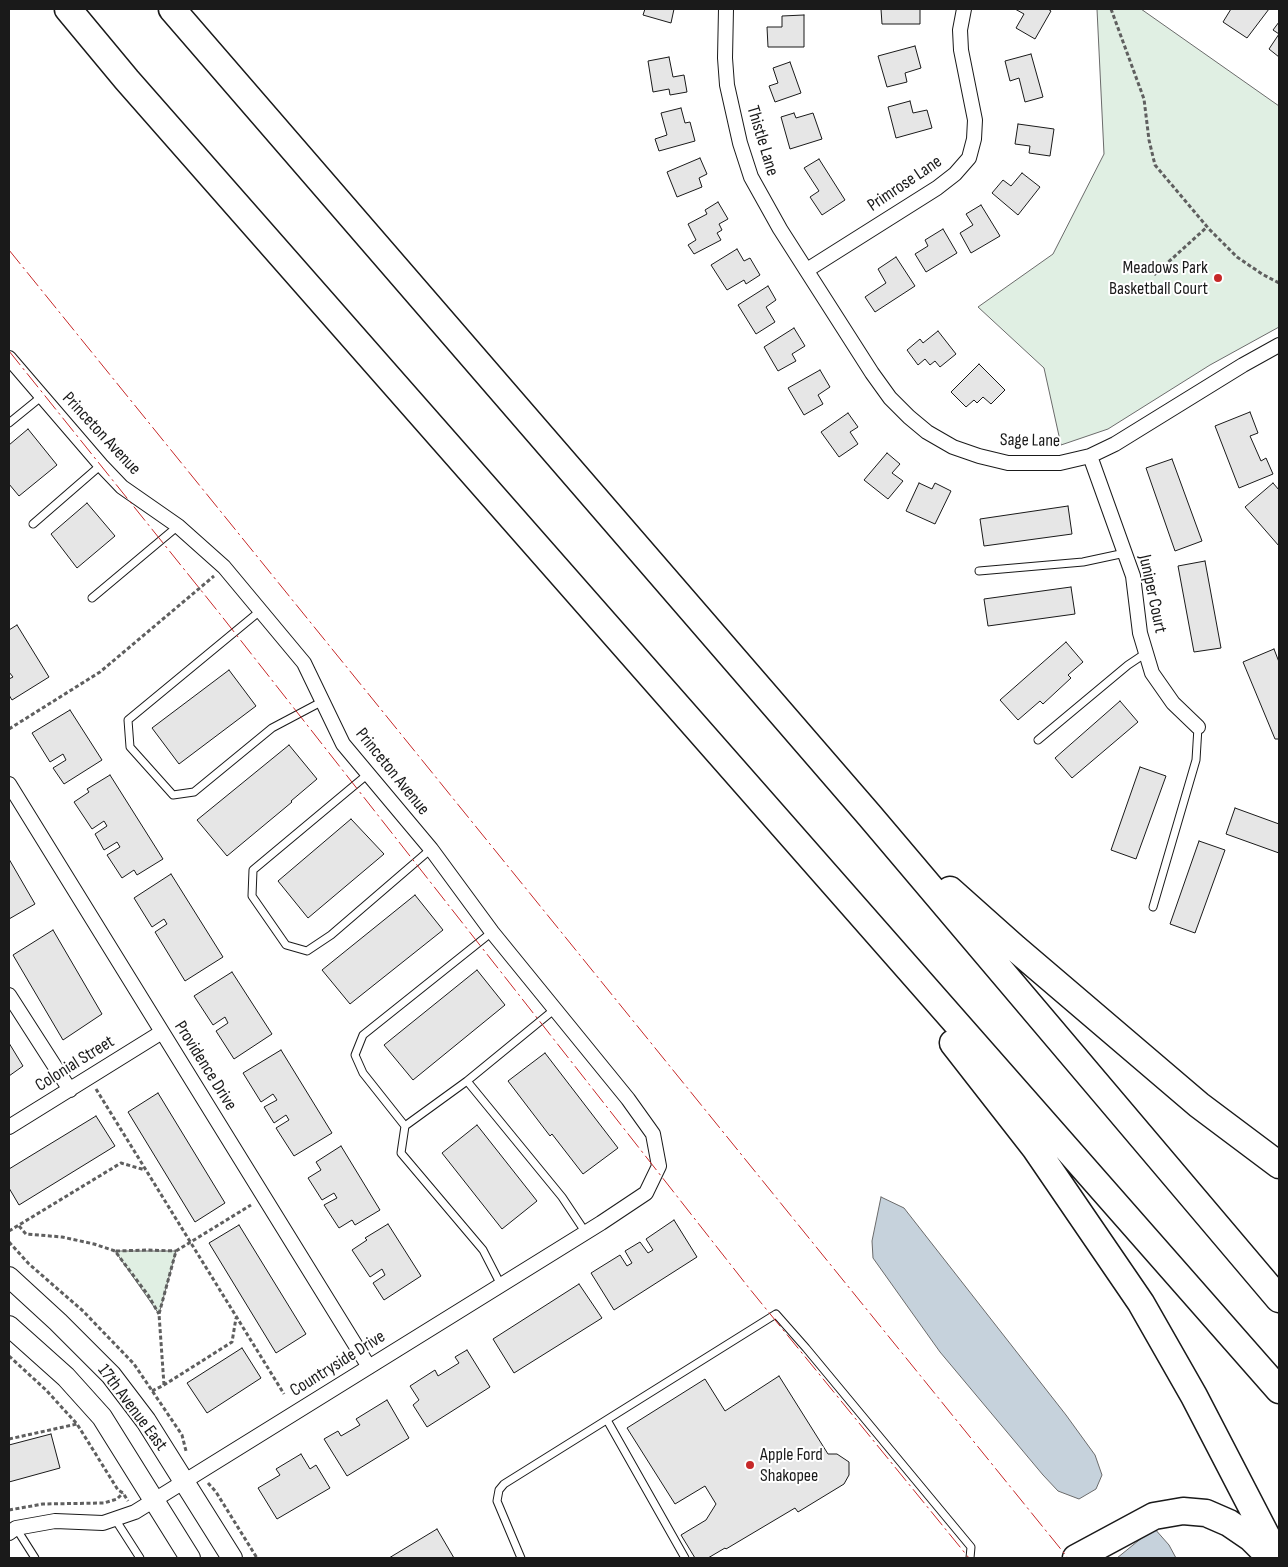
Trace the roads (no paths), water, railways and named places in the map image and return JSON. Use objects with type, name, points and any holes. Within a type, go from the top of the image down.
[{"type":"highway","points":[[68,9],[127,80],[1279,1390]]},
{"type":"highway","points":[[172,9],[870,816],[1279,1298]]},
{"type":"highway","points":[[870,816],[1015,948],[1192,1099],[1279,1165]]},
{"type":"highway","points":[[787,829],[1035,1148],[1141,1303],[1194,1396],[1278,1558]]},
{"type":"highway","points":[[1076,1558],[1154,1516],[1183,1511],[1206,1513],[1229,1524],[1251,1538],[1271,1558]]},
{"type":"street","name":"Thistle Lane","points":[[726,9],[726,67],[733,116],[740,143],[752,177],[764,202],[807,270]]},
{"type":"street","name":"Primrose Lane","points":[[807,270],[937,188],[955,174],[969,158],[974,139],[975,120],[961,50],[960,30],[964,9]]},
{"type":"street","name":"Sage Lane","points":[[807,270],[872,373],[890,398],[909,417],[927,432],[953,447],[1008,463],[1060,463],[1090,456],[1115,444],[1243,365],[1278,349]]},
{"type":"street","name":"Princeton Avenue","points":[[9,358],[100,465],[122,487],[178,526],[224,567],[304,663],[343,744],[432,849],[492,932],[628,1099],[654,1134],[659,1166]]},
{"type":"street","name":"Juniper Court","points":[[1090,456],[1133,576],[1140,633],[1152,673],[1173,703],[1198,727]]},
{"type":"street","name":"Providence Drive","points":[[9,784],[369,1367]]},
{"type":"street","points":[[9,995],[70,1090]]},
{"type":"street","name":"Colonial Street","points":[[9,1127],[162,1032]]},
{"type":"street","name":"Countryside Drive","points":[[12,1531],[55,1521],[103,1523],[135,1512],[586,1233],[646,1193],[659,1166]]},
{"type":"street","name":"17th Avenue East","points":[[9,1277],[111,1375],[146,1421],[232,1558]]},
{"type":"street","name":"17th Avenue East","points":[[9,1326],[66,1377],[102,1417],[190,1558]]},
{"type":"lane","points":[[9,423],[41,397]]},
{"type":"lane","points":[[33,524],[100,465]]},
{"type":"lane","points":[[92,598],[178,526]]},
{"type":"lane","points":[[979,571],[1083,562],[1125,554]]},
{"type":"lane","points":[[260,611],[128,720],[130,747],[173,795],[194,792],[272,728],[323,701]]},
{"type":"lane","points":[[1038,740],[1128,665],[1146,653]]},
{"type":"lane","points":[[1153,907],[1196,760],[1198,727]]},
{"type":"lane","points":[[368,774],[253,870],[252,896],[286,945],[307,950],[331,935],[432,849]]},
{"type":"lane","points":[[405,1126],[363,1073],[355,1055],[364,1035],[492,932]]},
{"type":"lane","points":[[501,1285],[483,1250],[401,1152],[405,1126],[467,1081],[555,1009]]},
{"type":"lane","points":[[467,1081],[562,1197],[586,1233]]},
{"type":"lane","points":[[521,1558],[497,1501],[499,1490],[504,1484],[776,1314],[971,1547],[970,1558]]},
{"type":"lane","points":[[607,1420],[685,1558]]},
{"type":"lane","points":[[115,1519],[140,1558]]},
{"type":"lane","points":[[12,1531],[35,1558]]},
{"type":"place","name":"Meadows Park Basketball Court","points":[[1218,278]]},
{"type":"place","name":"Apple Ford Shakopee","points":[[750,1465]]}]
